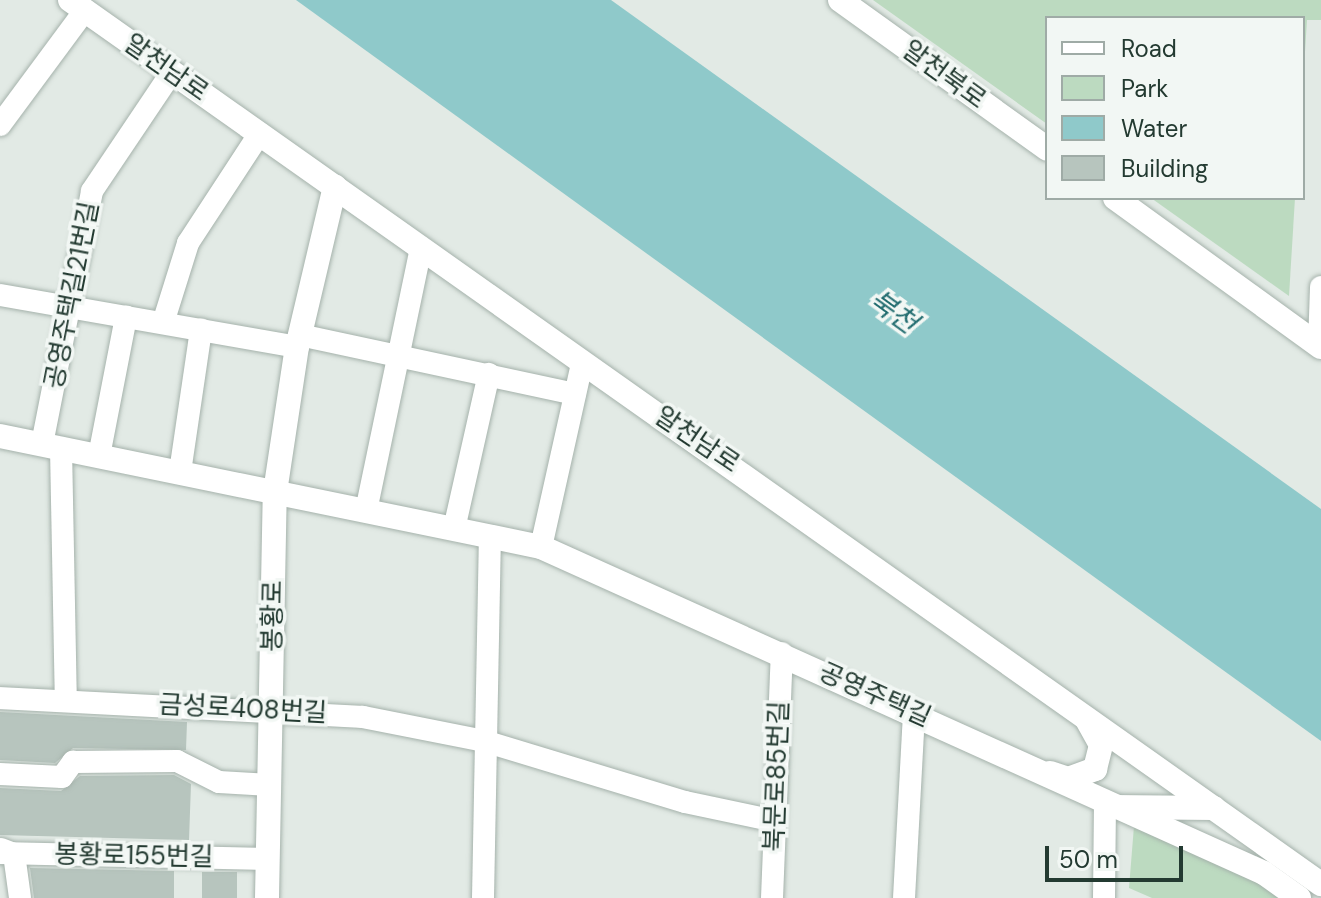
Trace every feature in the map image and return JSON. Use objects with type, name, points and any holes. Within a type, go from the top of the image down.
[{"type":"street","name":"알천북로","points":[[840,0],[1045,148]]},
{"type":"street","name":"알천남로","points":[[77,5],[1321,884]]},
{"type":"street","points":[[0,125],[77,5]]},
{"type":"street","name":"공영주택길21번길","points":[[66,700],[52,446],[70,307],[92,191],[172,72]]},
{"type":"street","points":[[163,323],[188,243],[260,133]]},
{"type":"street","name":"봉황로","points":[[267,898],[275,492],[298,341],[335,186]]},
{"type":"street","points":[[1118,200],[1320,346]]},
{"type":"street","points":[[366,511],[421,248]]},
{"type":"street","points":[[1320,346],[1321,287]]},
{"type":"street","points":[[0,295],[201,330],[399,355],[575,394]]},
{"type":"street","points":[[99,456],[126,317]]},
{"type":"street","points":[[180,472],[201,330]]},
{"type":"street","points":[[541,547],[582,364]]},
{"type":"street","points":[[454,529],[489,374]]},
{"type":"street","name":"공영주택길","points":[[0,436],[541,547],[914,712],[1105,807],[1215,808]]},
{"type":"street","points":[[483,898],[490,537]]},
{"type":"street","name":"북문로85번길","points":[[772,898],[782,653]]},
{"type":"street","name":"금성로408번길","points":[[0,698],[272,708],[484,741],[685,802],[775,821]]},
{"type":"street","points":[[904,898],[914,712]]},
{"type":"street","points":[[1011,760],[1068,779],[1085,776],[1101,745],[1080,712]]},
{"type":"street","points":[[0,774],[62,777],[73,762],[177,761],[219,782],[270,785]]},
{"type":"street","points":[[1104,898],[1105,807],[1264,873],[1299,898]]},
{"type":"street","points":[[5,852],[20,898]]},
{"type":"street","name":"봉황로155번길","points":[[5,852],[268,859]]},
{"type":"green space","points":[[873,0],[1321,0],[1321,20],[1307,20],[1305,52],[1305,16],[1045,16],[1045,123]]},
{"type":"green space","points":[[1154,200],[1295,200],[1289,296]]},
{"type":"green space","points":[[1134,826],[1284,889],[1284,898],[1152,898],[1129,888]]},
{"type":"water","name":"북천","points":[[296,0],[611,0],[1321,509],[1321,741]]},
{"type":"building","points":[[0,712],[187,722],[186,750],[73,748],[55,763],[0,760]]},
{"type":"building","points":[[174,775],[191,784],[189,840],[0,835],[0,788],[61,791],[80,776]]},
{"type":"building","points":[[30,868],[174,871],[174,898],[34,898]]},
{"type":"building","points":[[202,872],[237,872],[237,898],[202,898]]}]
